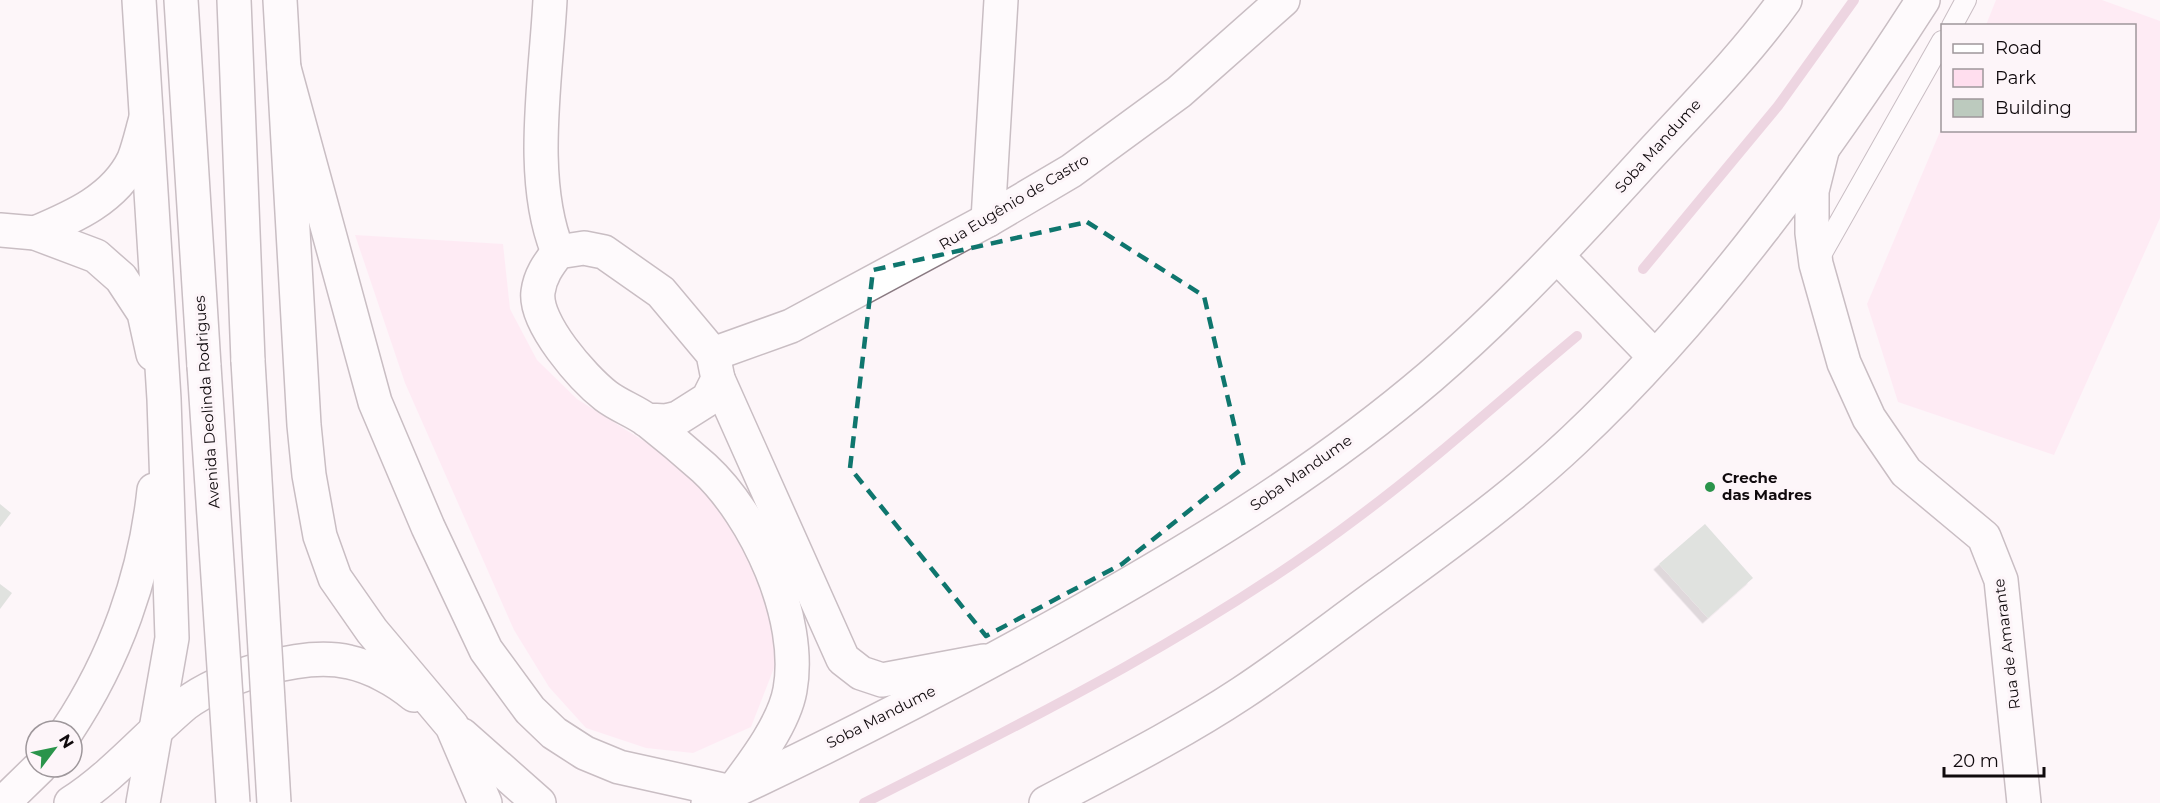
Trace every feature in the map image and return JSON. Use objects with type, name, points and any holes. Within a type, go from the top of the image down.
[{"type":"main road","points":[[138,0],[164,399],[172,638],[143,803]]},
{"type":"main road","name":"Avenida Deolinda Rodrigues","points":[[181,0],[233,803]]},
{"type":"main road","points":[[234,0],[248,362],[274,803]]},
{"type":"main road","points":[[280,0],[304,424],[309,475],[320,536],[335,578],[372,631],[452,726],[484,803]]},
{"type":"main road","points":[[550,0],[542,150],[543,194],[552,237],[558,252]]},
{"type":"main road","points":[[988,220],[1001,0]]},
{"type":"main road","name":"Rua Eugênio de Castro","points":[[716,367],[988,220],[1071,171],[1179,92],[1283,0]]},
{"type":"main road","name":"Soba Mandume","points":[[720,797],[995,659],[1163,565],[1277,492],[1431,376],[1557,256],[1691,110],[1785,0]]},
{"type":"main road","points":[[1046,803],[1119,765],[1241,694],[1436,552],[1516,490],[1574,440],[1655,357],[1732,266],[1822,151],[1923,0]]},
{"type":"main road","points":[[284,68],[375,402],[428,527],[486,650],[530,710],[554,733],[585,753],[619,767],[720,797],[767,741],[790,690],[791,652],[788,620],[774,578],[737,507],[706,470],[646,420],[605,396],[564,352],[544,320],[537,295],[543,272],[558,252],[584,248],[604,252],[661,292],[716,367],[843,658],[861,673],[882,680],[995,659]]},
{"type":"main road","points":[[8,234],[75,216],[110,192],[134,160],[146,118]]},
{"type":"main road","name":"Rua de Amarante","points":[[1822,151],[1812,191],[1816,264],[1844,363],[1869,418],[1906,472],[1984,537],[2001,580],[2024,803]]},
{"type":"main road","points":[[8,234],[96,256],[121,278],[144,313],[164,399],[153,501],[136,586],[102,674],[74,719]]},
{"type":"main road","points":[[1557,256],[1655,357]]},
{"type":"main road","points":[[646,420],[666,421],[695,409],[708,399],[716,367]]},
{"type":"main road","points":[[71,803],[188,702],[245,673],[319,658],[350,662],[378,672],[405,688],[539,803]]},
{"type":"main road","points":[[3,803],[28,779]]},
{"type":"lane","points":[[1953,24],[1966,0]]},
{"type":"lane","points":[[1816,264],[1941,43]]},
{"type":"highlighted area","points":[[1087,222],[1204,296],[1244,467],[1122,564],[986,636],[850,468],[873,270]]},
{"type":"green space","points":[[1996,0],[2102,0],[2160,21],[2160,218],[2054,455],[1898,402],[1867,304],[1941,129],[1941,132],[2136,132],[2136,24],[1986,24]]},
{"type":"green space","points":[[355,235],[503,244],[510,309],[537,360],[577,399],[658,450],[723,509],[769,593],[776,663],[751,727],[693,753],[646,748],[586,728],[549,687],[514,630],[405,383]]},
{"type":"building","points":[[0,504],[11,513],[0,527]]},
{"type":"building","points":[[1705,524],[1753,578],[1708,618],[1659,564]]},
{"type":"building","points":[[0,584],[12,593],[0,609]]},
{"type":"waterway","points":[[1643,269],[1778,106],[1854,0]]},
{"type":"waterway","points":[[864,803],[1056,705],[1243,597],[1303,557],[1389,494],[1577,336]]},
{"type":"place","name":"Creche das Madres","points":[[1710,487]]}]
